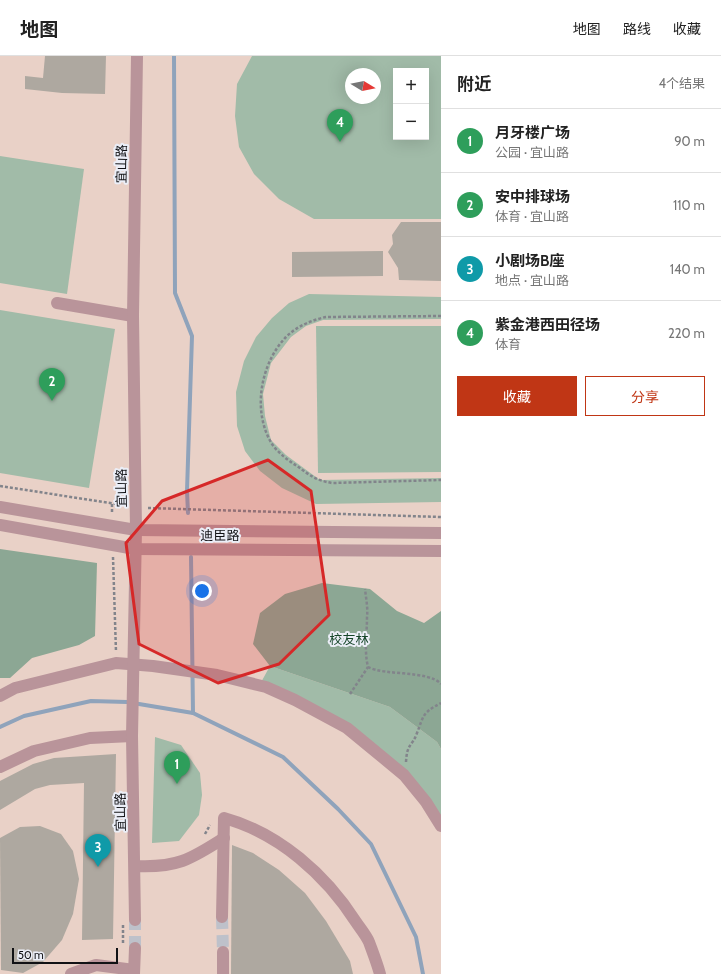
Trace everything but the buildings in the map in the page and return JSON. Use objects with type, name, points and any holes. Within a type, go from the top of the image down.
[{"type":"street","name":"宜山路","points":[[135,920],[133,680],[136,530],[133,316],[136,56]]},
{"type":"street","points":[[57,303],[133,316]]},
{"type":"street","name":"迪臣路","points":[[0,507],[136,530],[441,533]]},
{"type":"street","name":"迪臣路","points":[[0,525],[135,548],[441,551]]},
{"type":"street","points":[[0,696],[15,688],[116,663],[217,675],[266,688],[302,703],[347,728],[404,776],[426,802],[441,826]]},
{"type":"street","points":[[0,767],[34,750],[133,730]]},
{"type":"street","points":[[218,819],[224,838],[222,917]]},
{"type":"street","points":[[218,819],[263,835],[291,851],[319,874],[346,906],[368,941],[380,974]]},
{"type":"street","points":[[135,866],[171,865],[193,858],[224,838]]},
{"type":"street","points":[[71,974],[96,965],[134,972],[134,948]]},
{"type":"street","points":[[223,952],[223,974]]},
{"type":"path","points":[[441,316],[326,317],[313,320],[287,336],[270,360],[262,389],[261,405],[267,435],[273,446],[317,480],[332,483],[441,480]]},
{"type":"path","points":[[0,486],[112,504],[167,510],[441,517]]},
{"type":"path","points":[[112,504],[112,527]]},
{"type":"path","points":[[113,545],[116,663]]},
{"type":"path","points":[[350,694],[368,667],[365,643],[367,615],[365,589]]},
{"type":"path","points":[[368,667],[376,671],[403,672],[430,679],[441,684]]},
{"type":"path","points":[[404,776],[406,772],[407,749],[417,734],[423,717],[431,708],[441,703]]},
{"type":"path","points":[[203,838],[218,819]]},
{"type":"highlighted area","points":[[268,460],[311,491],[329,615],[279,664],[218,683],[139,644],[126,543],[162,501]]},
{"type":"shaded area","points":[[0,56],[441,56],[441,974],[0,974]]},
{"type":"green space","points":[[252,56],[441,56],[441,219],[314,219],[279,199],[254,174],[239,147],[235,116],[237,84]]},
{"type":"green space","points":[[0,156],[84,169],[67,294],[0,283]]},
{"type":"green space","points":[[309,294],[441,297],[441,319],[323,320],[306,326],[291,337],[271,363],[263,394],[265,416],[271,440],[286,455],[320,480],[441,478],[441,502],[316,504],[282,488],[260,471],[245,451],[237,426],[236,392],[244,361],[256,337],[272,318],[289,303]]},
{"type":"green space","points":[[0,310],[115,329],[89,488],[0,473]]},
{"type":"green space","points":[[316,326],[441,326],[441,472],[318,473]]},
{"type":"green space","points":[[0,549],[97,563],[95,636],[79,645],[32,658],[10,678],[0,678]]},
{"type":"green space","name":"校友林","points":[[322,583],[370,589],[397,611],[424,623],[441,611],[441,749],[437,742],[390,707],[270,666],[253,644],[260,613],[285,594]]},
{"type":"green space","points":[[270,666],[390,707],[437,742],[441,749],[441,826],[426,802],[347,728],[259,686]]},
{"type":"green space","points":[[155,737],[181,745],[200,773],[202,795],[199,815],[179,841],[152,843]]},
{"type":"waterway","points":[[174,56],[175,293],[192,336],[187,491],[188,513]]},
{"type":"waterway","points":[[191,557],[193,713]]},
{"type":"waterway","points":[[0,727],[24,716],[91,701],[127,702],[193,713],[283,757],[338,809],[371,844],[416,937],[423,974]]},
{"type":"tunnel","points":[[222,917],[223,952]]},
{"type":"tunnel","points":[[135,920],[135,948]]},
{"type":"place","name":"紫金港西田径场","points":[[340,142]]},
{"type":"place","name":"安中排球场","points":[[52,401]]},
{"type":"place","name":"月牙楼广场","points":[[177,784]]},
{"type":"place","name":"小剧场B座","points":[[98,867]]}]
